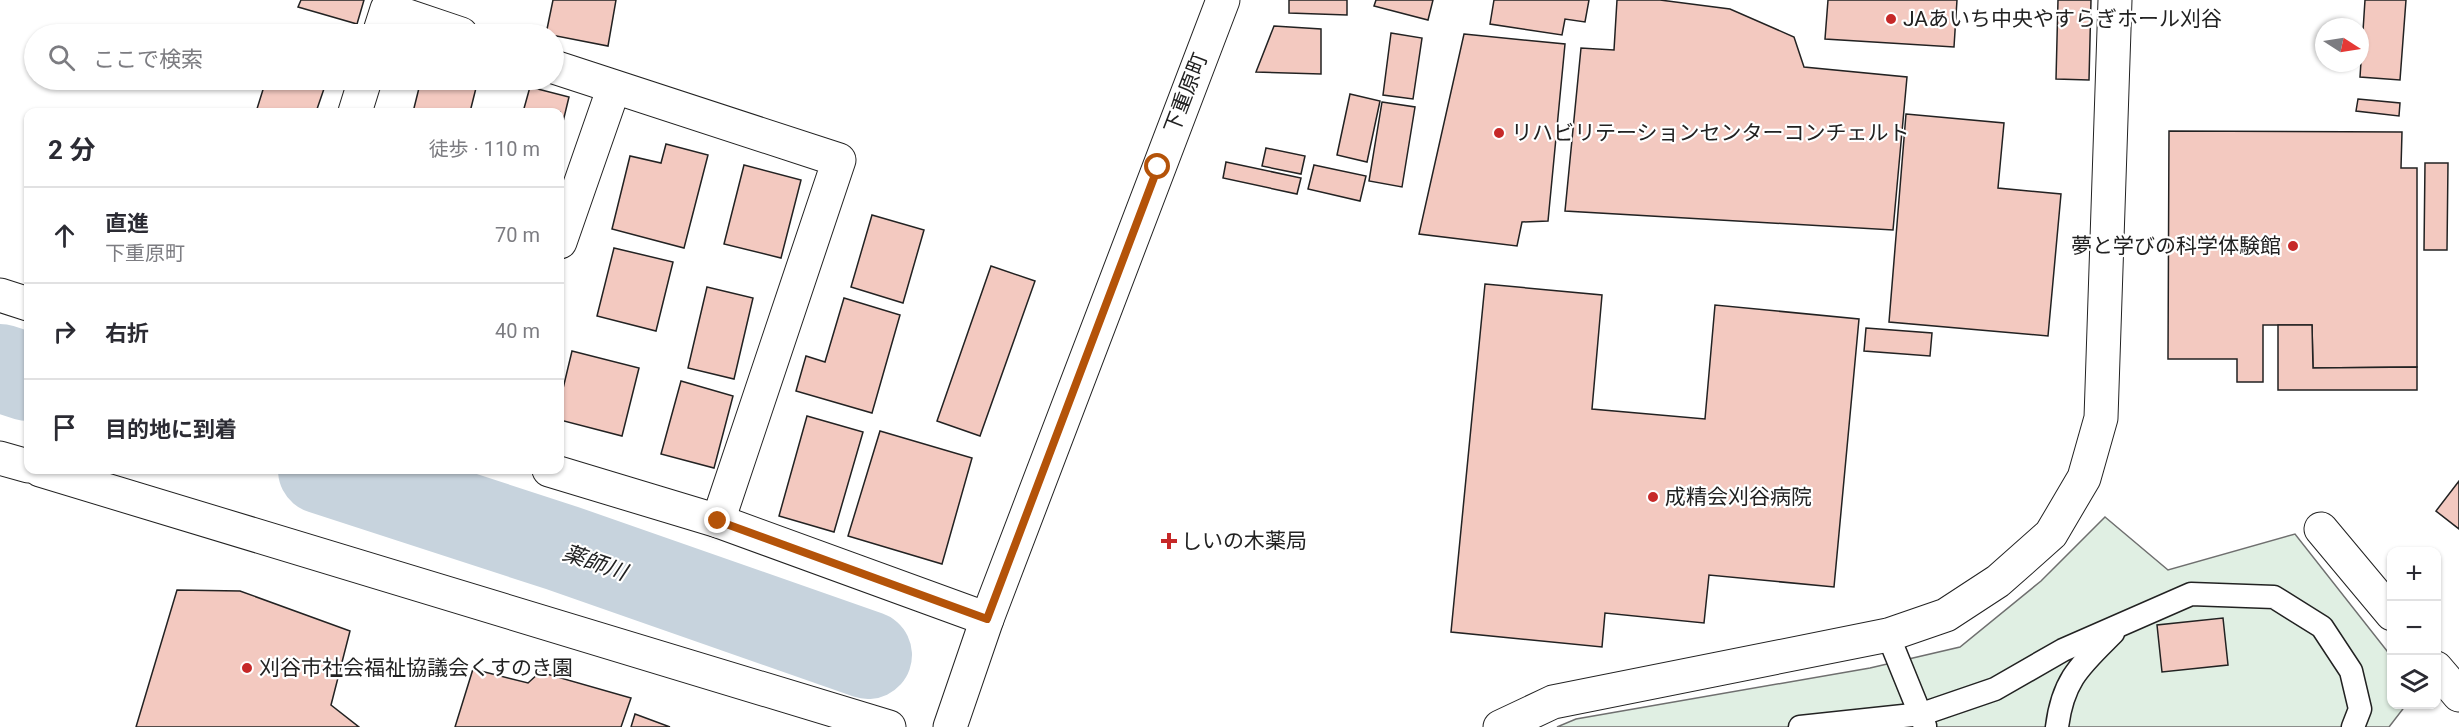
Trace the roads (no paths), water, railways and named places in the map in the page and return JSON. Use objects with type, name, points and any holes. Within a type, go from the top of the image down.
[{"type":"street","name":"下重原町","points":[[950,727],[987,619],[1223,0]]},
{"type":"street","points":[[1500,727],[1552,702],[1888,635],[1946,615],[1998,581],[2051,534],[2084,478],[2101,418],[2115,0]]},
{"type":"street","points":[[382,24],[387,9],[431,24]]},
{"type":"street","points":[[564,70],[839,160],[718,521]]},
{"type":"street","points":[[564,231],[614,87]]},
{"type":"street","points":[[356,108],[362,90]]},
{"type":"street","points":[[0,295],[24,303]]},
{"type":"street","points":[[0,458],[24,465]]},
{"type":"street","points":[[52,474],[889,727]]},
{"type":"street","points":[[562,474],[718,521],[987,619]]},
{"type":"street","points":[[2321,529],[2387,609]]},
{"type":"street","points":[[2441,674],[2459,695]]},
{"type":"lane","points":[[1800,727],[1923,720],[1995,689],[2063,650],[2191,594],[2274,597],[2322,627],[2351,671],[2360,709],[2353,727]]},
{"type":"lane","points":[[2057,727],[2060,705],[2076,670],[2123,624]]},
{"type":"lane","points":[[1888,635],[1923,720]]},
{"type":"waterway","points":[[0,368],[24,376]]},
{"type":"waterway","name":"薬師川","points":[[334,474],[562,548],[868,655]]},
{"type":"place","name":"JAあいち中央やすらぎホール刈谷","points":[[1891,19]]},
{"type":"place","name":"リハビリテーションセンターコンチェルト","points":[[1499,133]]},
{"type":"place","name":"夢と学びの科学体験館","points":[[2293,246]]},
{"type":"place","name":"成精会刈谷病院","points":[[1653,497]]},
{"type":"place","name":"しいの木薬局","points":[[1169,541]]},
{"type":"place","name":"刈谷市社会福祉協議会くすのき園","points":[[247,668]]}]
